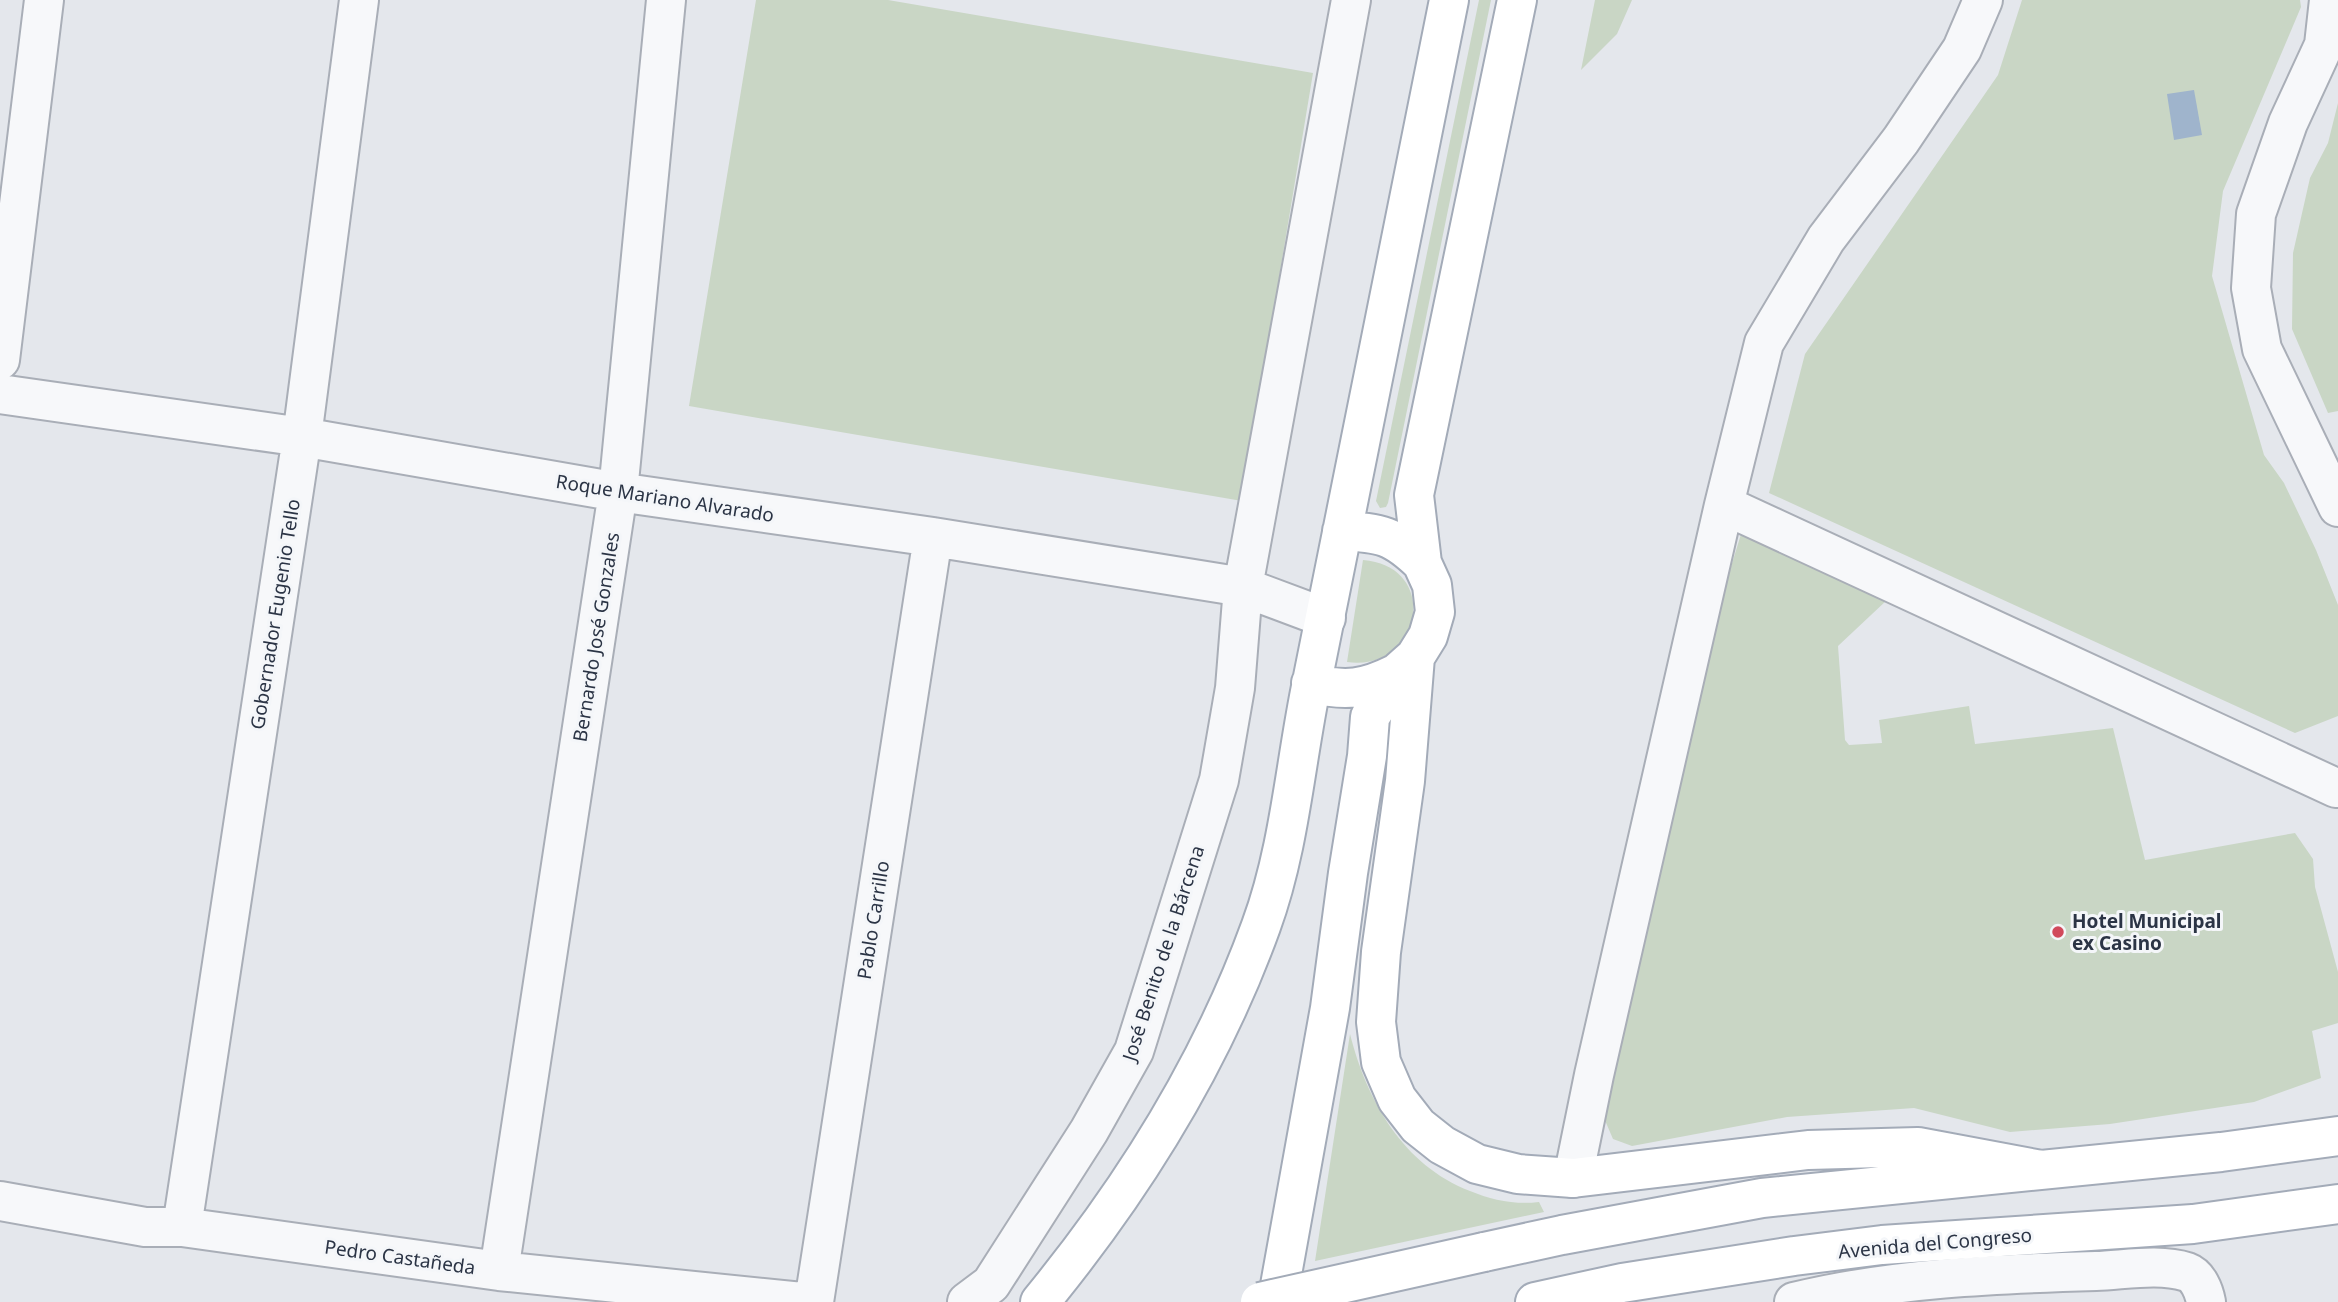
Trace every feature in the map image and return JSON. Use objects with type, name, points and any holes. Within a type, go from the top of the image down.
[{"type":"main road","points":[[1040,1302],[1129,1184],[1179,1102],[1241,978],[1262,924],[1279,867],[1311,683],[1449,0]]},
{"type":"main road","points":[[1277,1302],[1331,1008],[1348,873],[1367,756],[1370,717],[1428,636],[1435,612],[1432,585],[1422,563],[1414,495],[1517,0]]},
{"type":"main road","points":[[1342,531],[1377,533],[1404,545],[1422,563]]},
{"type":"main road","points":[[1406,665],[1405,781],[1381,952],[1376,1023],[1381,1062],[1397,1099],[1418,1126],[1442,1145],[1477,1164],[1518,1174],[1573,1178],[1808,1150],[1918,1147],[2041,1170]]},
{"type":"main road","points":[[1311,683],[1333,689],[1354,689],[1375,684],[1406,665]]},
{"type":"main road","points":[[1260,1302],[1562,1235],[1762,1198],[2221,1152],[2338,1136]]},
{"type":"main road","name":"Avenida del Congreso","points":[[1535,1302],[1622,1283],[1857,1248],[2193,1224],[2338,1204]]},
{"type":"street","points":[[0,360],[44,0]]},
{"type":"street","name":"Gobernador Eugenio Tello","points":[[182,1227],[302,438],[359,0]]},
{"type":"street","name":"Bernardo José Gonzales","points":[[499,1271],[618,492],[666,0]]},
{"type":"street","name":"José Benito de la Bárcena","points":[[979,1293],[1089,1131],[1134,1051],[1219,780],[1235,688],[1243,587],[1351,0]]},
{"type":"street","points":[[1573,1178],[1724,505],[1764,343],[1826,239],[1901,140],[1962,49],[1983,0]]},
{"type":"street","points":[[2329,0],[2324,45],[2288,123],[2256,214],[2251,288],[2262,349],[2338,507]]},
{"type":"street","name":"Roque Mariano Alvarado","points":[[0,394],[302,438],[618,492],[933,537],[1243,587],[1326,618]]},
{"type":"street","points":[[1724,505],[2337,791]]},
{"type":"street","name":"Pablo Carrillo","points":[[814,1302],[933,537]]},
{"type":"street","name":"Pedro Castañeda","points":[[0,1201],[145,1227],[182,1227],[499,1271],[802,1302]]},
{"type":"street","points":[[1794,1302],[1831,1293],[1903,1283],[2039,1273],[2167,1268],[2190,1273],[2205,1296]]},
{"type":"green space","points":[[756,0],[888,0],[1313,73],[1242,501],[689,406]]},
{"type":"green space","points":[[1479,0],[1491,0],[1388,503],[1386,507],[1380,508],[1376,501]]},
{"type":"green space","points":[[1595,0],[1632,0],[1617,34],[1581,70]]},
{"type":"green space","points":[[2022,0],[2300,0],[2301,7],[2223,191],[2212,276],[2264,455],[2284,483],[2316,550],[2338,605],[2338,716],[2295,733],[1769,493],[1805,354],[1998,75]]},
{"type":"green space","points":[[2338,103],[2338,411],[2328,413],[2292,329],[2293,253],[2310,178],[2328,143]]},
{"type":"green space","points":[[1742,531],[1887,600],[1838,646],[1845,740],[1849,745],[1882,743],[1879,720],[1969,706],[1975,744],[2113,728],[2145,860],[2295,833],[2313,859],[2315,887],[2338,972],[2338,1023],[2312,1031],[2321,1078],[2254,1102],[2110,1124],[2010,1132],[1914,1108],[1787,1117],[1632,1146],[1613,1139],[1604,1118],[1725,586]]},
{"type":"green space","points":[[1363,560],[1388,567],[1404,580],[1412,598],[1413,617],[1406,636],[1393,651],[1373,661],[1347,662]]},
{"type":"green space","points":[[1350,1034],[1366,1083],[1378,1106],[1391,1128],[1425,1165],[1446,1180],[1470,1191],[1504,1201],[1539,1202],[1544,1212],[1315,1261]]},
{"type":"water","points":[[2194,90],[2202,135],[2174,140],[2167,94]]},
{"type":"place","name":"Hotel Municipal ex Casino","points":[[2058,932]]}]
